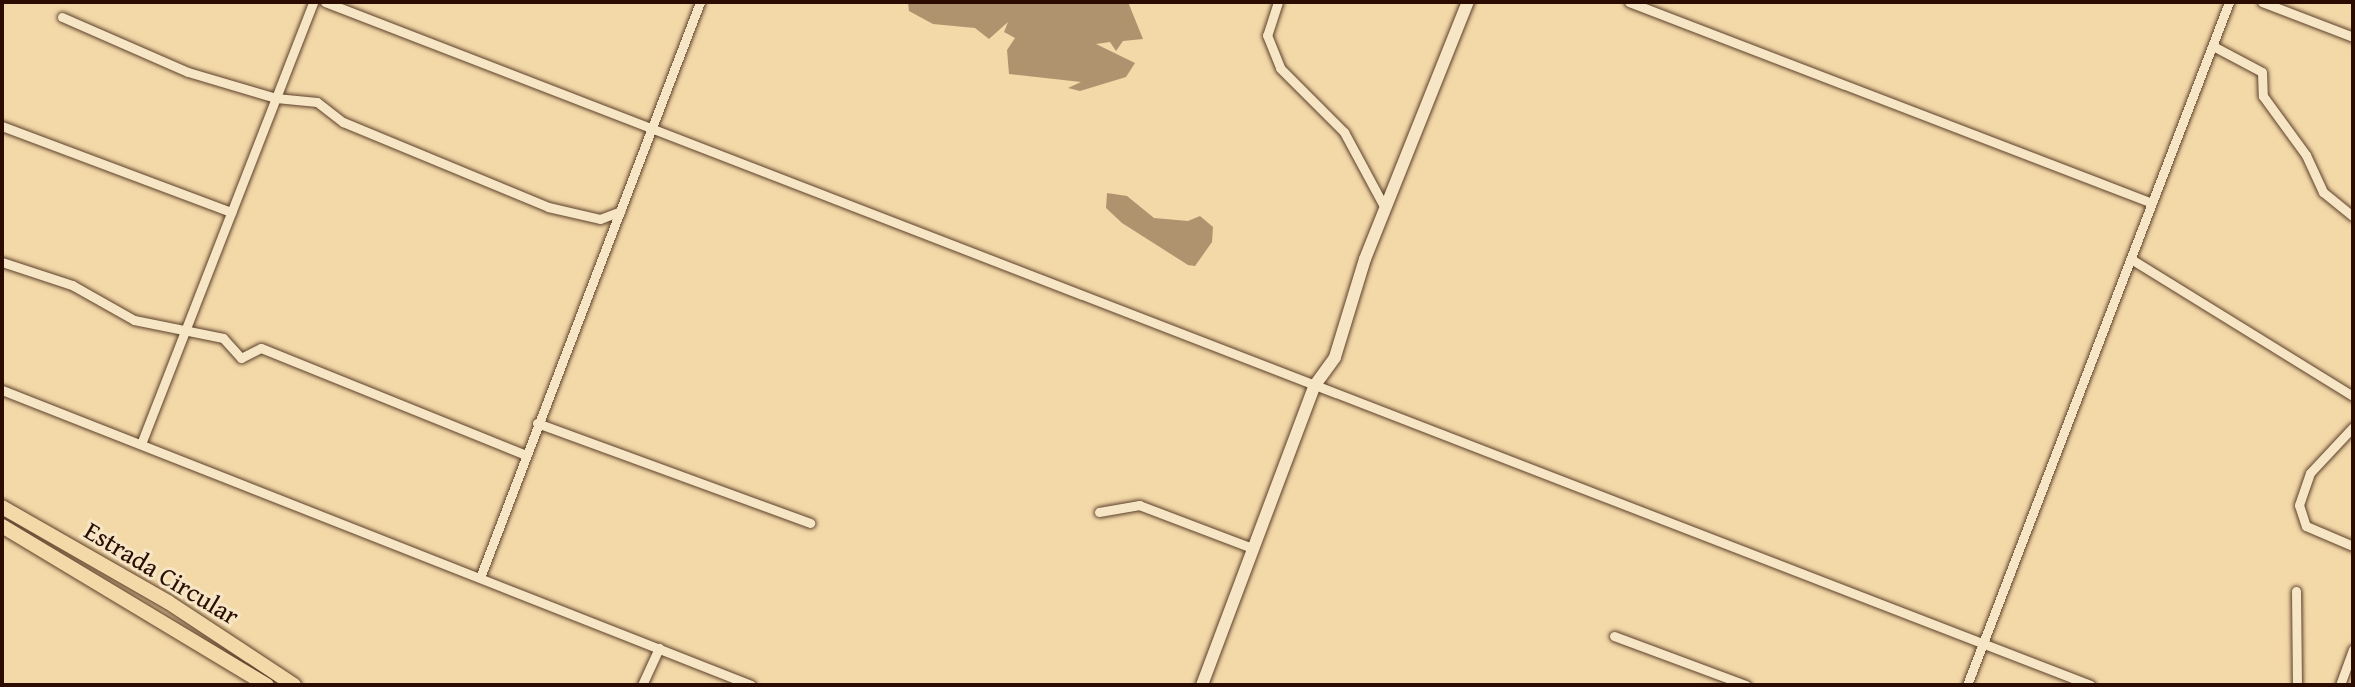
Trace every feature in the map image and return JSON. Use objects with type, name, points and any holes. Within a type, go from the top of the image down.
[{"type":"main road","name":"Estrada Circular","points":[[2,507],[168,602],[294,685]]},
{"type":"main road","name":"Estrada Circular","points":[[2,526],[267,685]]},
{"type":"street","points":[[141,444],[313,2]]},
{"type":"street","points":[[325,2],[653,125],[2090,685]]},
{"type":"street","points":[[481,575],[523,454],[647,145],[700,2]]},
{"type":"street","points":[[1278,2],[1267,35],[1280,68],[1344,132],[1385,208]]},
{"type":"street","points":[[1202,685],[1315,385],[1335,357],[1385,208],[1468,2]]},
{"type":"street","points":[[1629,2],[2152,203]]},
{"type":"street","points":[[1967,685],[2229,2]]},
{"type":"street","points":[[2262,2],[2353,37]]},
{"type":"street","points":[[62,17],[188,72],[276,98],[317,102],[343,122],[548,207],[600,219],[621,211]]},
{"type":"street","points":[[2213,46],[2262,72],[2263,96],[2306,155],[2323,192],[2353,216]]},
{"type":"street","points":[[638,121],[647,145]]},
{"type":"street","points":[[2,126],[231,212]]},
{"type":"street","points":[[2131,259],[2353,396]]},
{"type":"street","points":[[2,262],[72,285],[134,320],[223,338],[241,358],[261,348],[523,454]]},
{"type":"street","points":[[2,390],[481,575],[751,685]]},
{"type":"street","points":[[537,423],[810,523]]},
{"type":"street","points":[[2353,427],[2310,473],[2299,505],[2306,526],[2353,546]]},
{"type":"street","points":[[1099,512],[1139,505],[1252,548]]},
{"type":"street","points":[[2296,591],[2297,685]]},
{"type":"street","points":[[1614,636],[1746,685]]},
{"type":"street","points":[[642,685],[659,648]]},
{"type":"street","points":[[2340,685],[2353,649]]},
{"type":"shaded area","points":[[908,2],[1128,2],[1143,39],[1123,41],[1116,51],[1110,42],[1096,44],[1135,63],[1126,77],[1080,91],[1068,88],[1081,82],[1009,74],[1007,50],[1015,38],[1004,32],[1008,22],[989,39],[975,28],[933,24],[909,11]]},
{"type":"shaded area","points":[[1107,193],[1127,196],[1154,218],[1188,221],[1200,216],[1213,227],[1212,242],[1195,266],[1188,265],[1122,223],[1106,208]]}]
